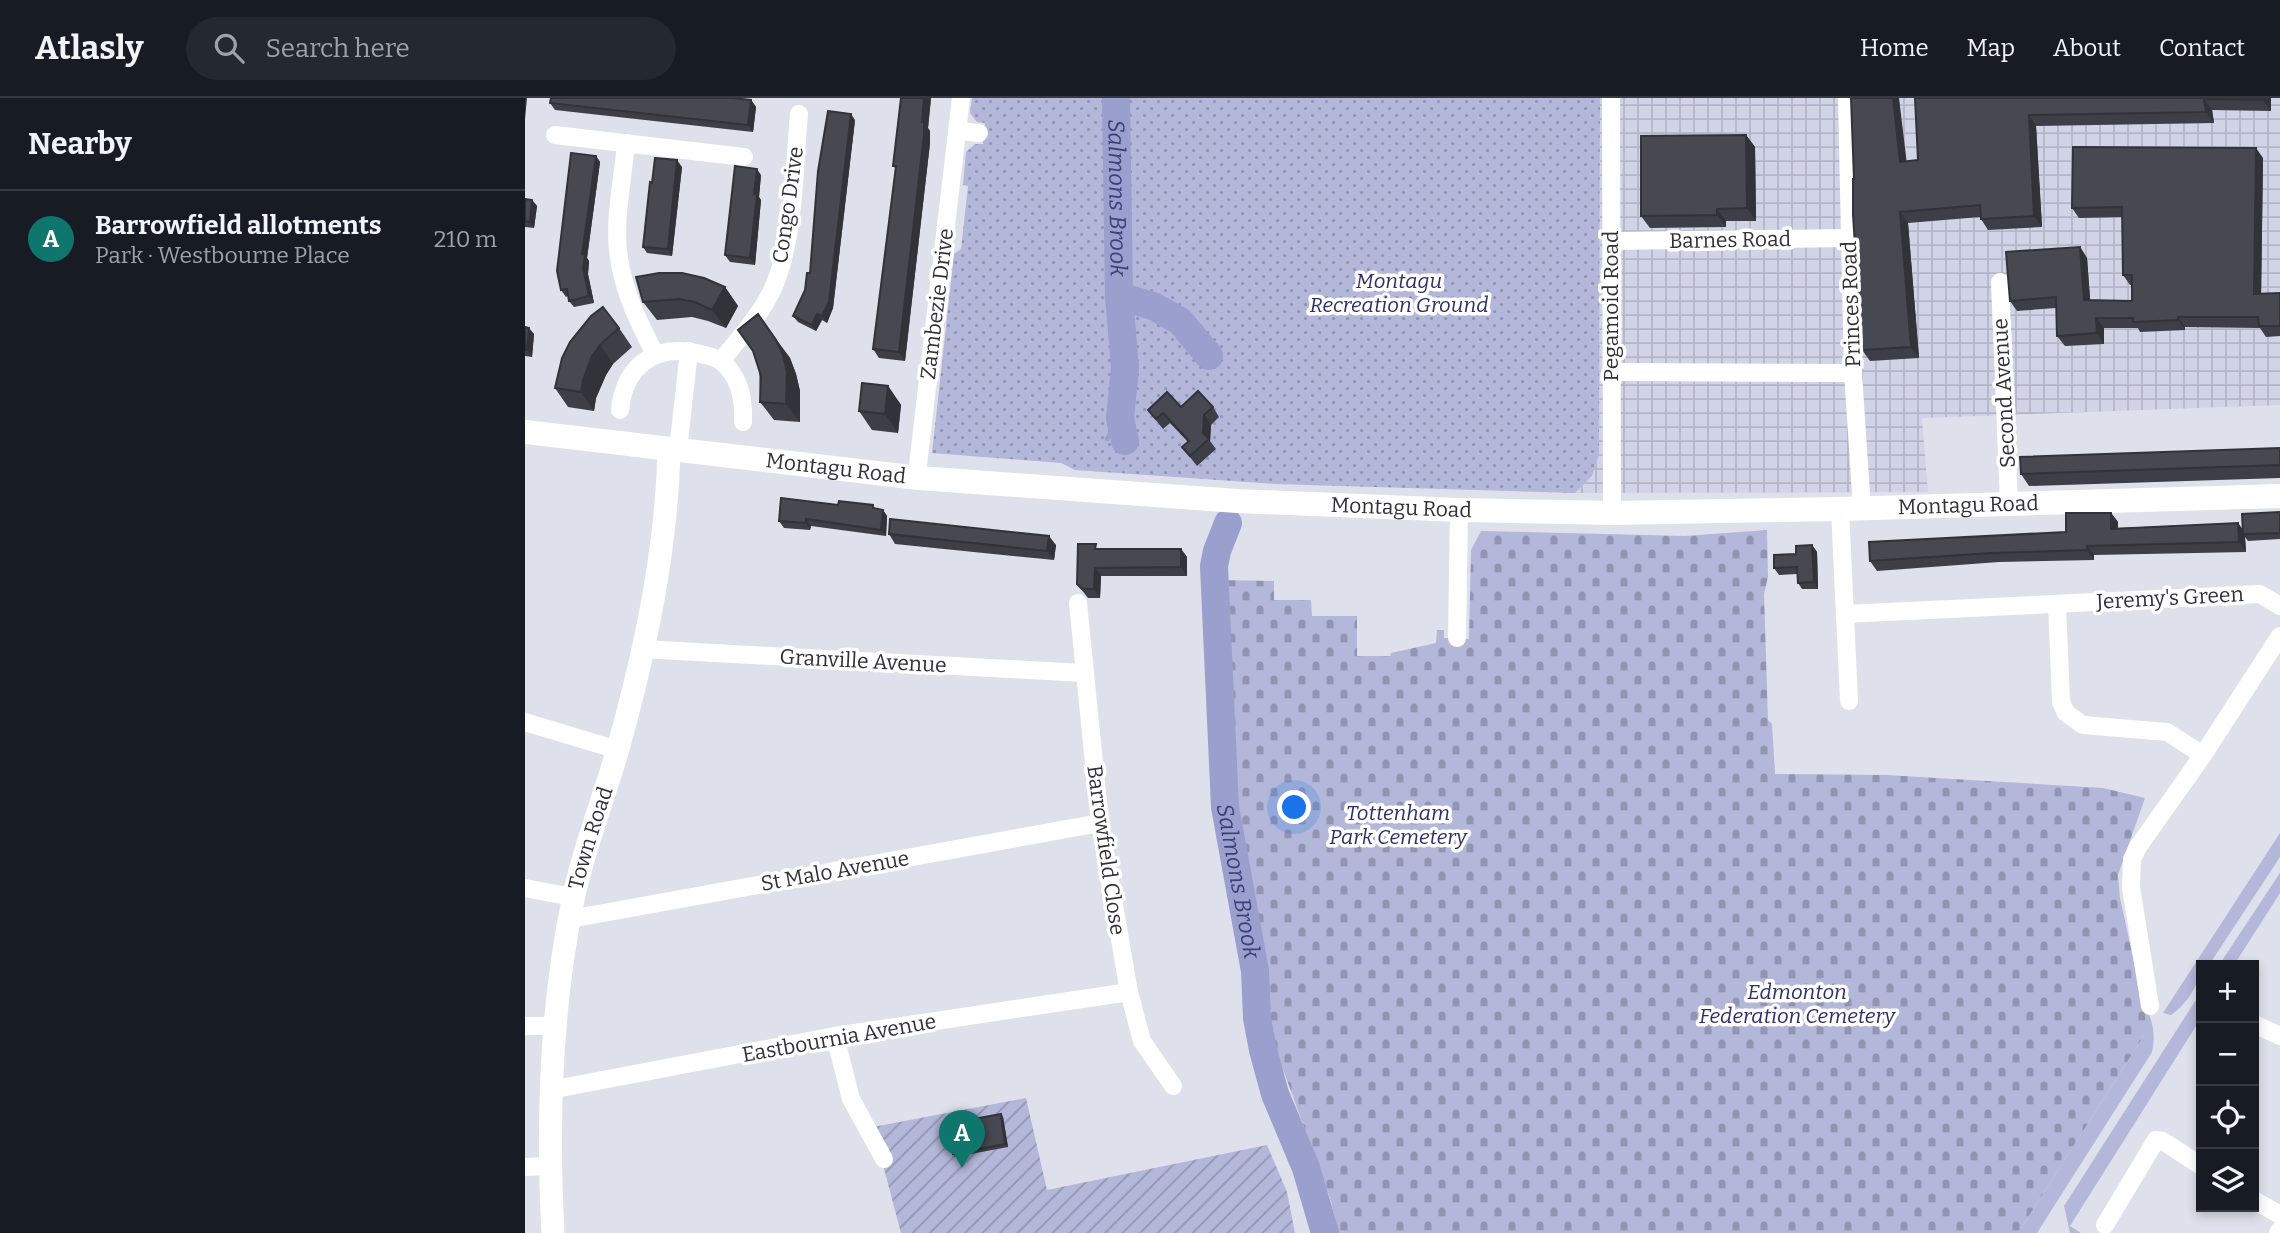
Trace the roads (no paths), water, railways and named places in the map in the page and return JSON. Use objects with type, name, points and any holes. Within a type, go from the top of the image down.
[{"type":"main road","name":"Montagu Road","points":[[525,432],[919,478],[1237,501],[1459,510],[1612,513],[1851,509],[2280,496]]},
{"type":"street","name":"Zambezie Drive","points":[[919,478],[919,456],[961,98]]},
{"type":"street","name":"Pegamoid Road","points":[[1611,98],[1612,513]]},
{"type":"street","name":"Princes Road","points":[[1847,98],[1853,373],[1851,509]]},
{"type":"street","name":"Congo Drive","points":[[721,361],[766,302],[781,267],[787,242],[799,114]]},
{"type":"street","points":[[958,131],[979,133]]},
{"type":"street","points":[[555,135],[744,156]]},
{"type":"street","points":[[626,143],[618,255],[627,293],[655,354]]},
{"type":"street","name":"Barnes Road","points":[[1611,241],[1849,238]]},
{"type":"street","name":"Second Avenue","points":[[2000,282],[2009,504]]},
{"type":"street","points":[[673,450],[689,351]]},
{"type":"street","points":[[620,410],[626,383],[635,370],[655,354],[689,351],[721,361],[740,388],[744,407],[743,422]]},
{"type":"street","points":[[1611,372],[1853,373]]},
{"type":"street","name":"Town Road","points":[[553,1233],[549,1166],[553,1026],[572,908],[618,750],[642,649],[662,551],[673,450]]},
{"type":"street","points":[[1849,701],[1845,614],[1851,509]]},
{"type":"street","points":[[1457,638],[1459,510]]},
{"type":"street","name":"Jeremy's Green","points":[[1845,614],[2260,594],[2280,606]]},
{"type":"street","name":"Barrowfield Close","points":[[1078,603],[1100,823],[1129,992],[1142,1041],[1173,1086]]},
{"type":"street","points":[[2057,604],[2061,702],[2066,713],[2083,725],[2167,732],[2203,755]]},
{"type":"street","points":[[2151,1006],[2130,887],[2132,859],[2280,636]]},
{"type":"street","name":"Granville Avenue","points":[[642,649],[1083,673]]},
{"type":"street","points":[[525,722],[618,750]]},
{"type":"street","name":"St Malo Avenue","points":[[572,908],[1100,823]]},
{"type":"street","points":[[525,887],[572,908]]},
{"type":"street","name":"Eastbournia Avenue","points":[[550,1090],[835,1037],[1129,992]]},
{"type":"street","points":[[525,1026],[553,1026]]},
{"type":"street","points":[[2259,1026],[2280,1036]]},
{"type":"street","points":[[835,1037],[851,1099],[884,1158]]},
{"type":"street","points":[[2105,1224],[2156,1140],[2163,1141],[2196,1163]]},
{"type":"street","points":[[525,1167],[549,1166]]},
{"type":"street","points":[[2259,1203],[2280,1215]]},
{"type":"waterway","name":"Salmons Brook","points":[[1116,98],[1119,296],[1125,368],[1120,418],[1125,441]]},
{"type":"waterway","name":"Salmons Brook","points":[[1119,296],[1153,306],[1180,321],[1209,356]]},
{"type":"waterway","points":[[1107,439],[1120,418]]},
{"type":"waterway","name":"Salmons Brook","points":[[1228,523],[1214,566],[1225,807],[1255,971],[1257,1018],[1263,1050],[1275,1094],[1306,1168],[1325,1233]]},
{"type":"place","name":"Barrowfield allotments","points":[[962,1168]]},
{"type":"park label","name":"Montagu Recreation Ground","points":[[1399,293]]},
{"type":"park label","name":"Tottenham Park Cemetery","points":[[1398,825]]},
{"type":"park label","name":"Edmonton Federation Cemetery","points":[[1797,1004]]}]
